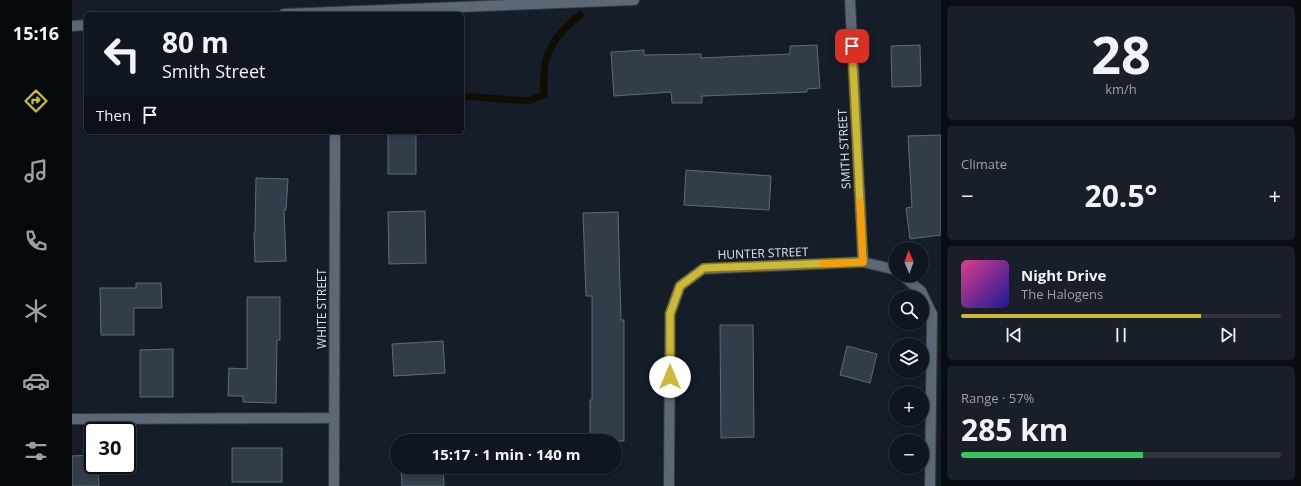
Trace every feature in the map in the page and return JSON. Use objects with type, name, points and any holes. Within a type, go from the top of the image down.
[{"type":"street","points":[[358,12],[634,0]]},
{"type":"street","name":"SMITH STREET","points":[[850,0],[863,262]]},
{"type":"street","points":[[72,26],[84,25]]},
{"type":"street","name":"WHITE STREET","points":[[334,486],[335,134]]},
{"type":"street","points":[[863,262],[889,268]]},
{"type":"street","name":"HUNTER STREET","points":[[669,486],[670,314],[680,286],[704,268],[863,262]]},
{"type":"street","points":[[910,282],[921,291],[932,314],[930,486]]},
{"type":"street","points":[[72,419],[334,418]]},
{"type":"building","points":[[817,45],[820,88],[807,89],[807,92],[702,96],[702,103],[672,103],[671,92],[614,96],[611,52],[644,50],[644,55],[701,54],[701,58],[790,54],[790,46]]},
{"type":"building","points":[[920,45],[921,86],[892,87],[891,46]]},
{"type":"building","points":[[388,134],[416,134],[416,174],[388,174]]},
{"type":"building","points":[[941,135],[941,235],[910,239],[906,208],[912,207],[908,136]]},
{"type":"building","points":[[686,170],[771,176],[769,210],[684,205]]},
{"type":"building","points":[[256,178],[288,179],[286,210],[284,210],[286,261],[255,262],[254,232]]},
{"type":"building","points":[[425,211],[426,263],[389,264],[388,212]]},
{"type":"building","points":[[618,212],[621,320],[624,320],[624,441],[622,441],[622,434],[590,434],[590,400],[592,400],[592,296],[586,296],[583,213]]},
{"type":"building","points":[[136,283],[161,283],[162,308],[134,308],[134,335],[101,335],[100,288],[136,288]]},
{"type":"building","points":[[247,297],[280,297],[280,340],[277,340],[276,403],[243,402],[243,396],[228,396],[229,368],[247,369]]},
{"type":"building","points":[[720,325],[753,325],[754,437],[721,438]]},
{"type":"building","points":[[443,341],[445,373],[394,376],[392,344]]},
{"type":"building","points":[[847,346],[877,354],[870,383],[840,375]]},
{"type":"building","points":[[173,349],[173,397],[140,397],[140,350]]},
{"type":"building","points":[[232,448],[282,448],[282,482],[232,482]]},
{"type":"building","points":[[84,455],[84,474],[98,474],[99,486],[72,486],[72,456]]},
{"type":"building","points":[[401,474],[443,474],[444,486],[402,486]]},
{"type":"waterway","points":[[464,96],[528,101],[544,95],[544,68],[551,46],[569,24],[580,15]]},
{"type":"slow traffic","points":[[823,264],[863,262],[860,202]]},
{"type":"route","points":[[670,377],[670,314],[680,286],[704,268],[863,262],[852,46]]}]
